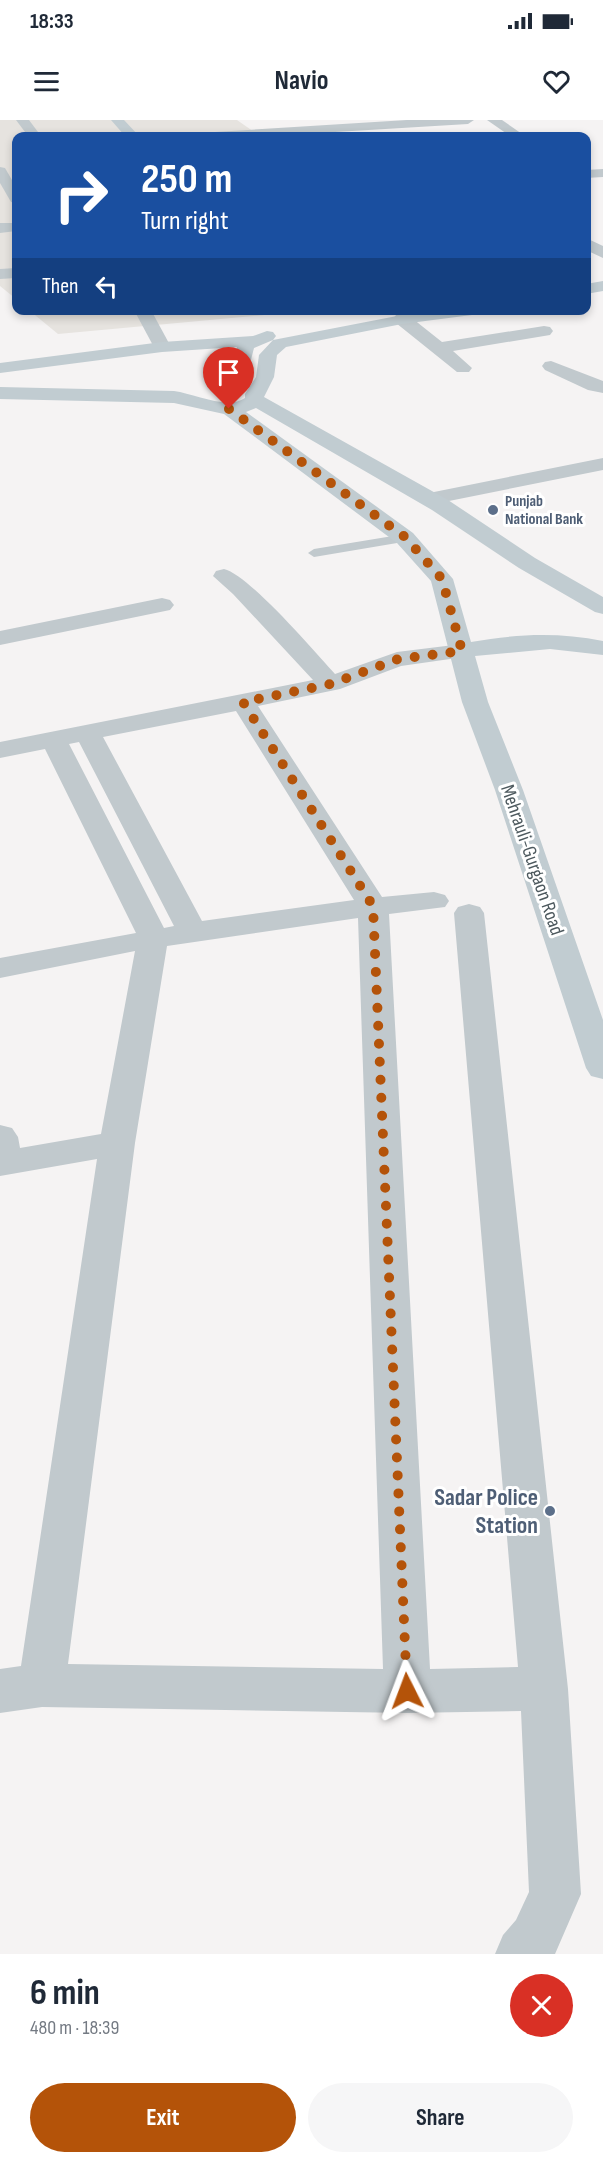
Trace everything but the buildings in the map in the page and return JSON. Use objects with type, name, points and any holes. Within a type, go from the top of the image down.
[{"type":"main road","points":[[117,120],[128,132]]},
{"type":"main road","points":[[235,387],[246,345],[253,341],[286,328],[393,315]]},
{"type":"main road","points":[[0,381],[152,385],[203,395],[213,408],[229,409],[246,406],[255,397],[266,376],[270,349],[280,343],[397,315]]},
{"type":"main road","points":[[0,368],[162,347],[253,341]]},
{"type":"main road","points":[[0,393],[203,395],[235,387],[434,502],[527,563],[603,607]]},
{"type":"main road","name":"Mehrauli-Gurgaon Road","points":[[229,409],[405,537],[442,579],[475,702],[509,790],[600,1052]]},
{"type":"main road","points":[[462,651],[518,641],[579,642],[603,648]]},
{"type":"street","points":[[211,120],[223,132]]},
{"type":"street","points":[[292,120],[306,132]]},
{"type":"street","points":[[314,132],[389,122],[468,120]]},
{"type":"street","points":[[493,120],[512,132]]},
{"type":"street","points":[[389,122],[406,132]]},
{"type":"street","points":[[0,171],[12,192]]},
{"type":"street","points":[[144,315],[162,347]]},
{"type":"street","points":[[402,315],[437,348],[463,368]]},
{"type":"street","points":[[437,348],[544,331]]},
{"type":"street","points":[[551,366],[595,386],[603,387]]},
{"type":"street","points":[[434,502],[603,464]]},
{"type":"street","points":[[434,502],[603,475]]},
{"type":"street","points":[[224,576],[241,589],[331,684]]},
{"type":"street","points":[[0,638],[162,606]]},
{"type":"street","points":[[0,750],[331,684],[398,659],[462,651]]},
{"type":"street","points":[[243,702],[373,906],[407,1691]]},
{"type":"street","points":[[88,733],[192,932]]},
{"type":"street","points":[[54,740],[153,937],[21,1688],[407,1691],[544,1689]]},
{"type":"street","points":[[1,966],[153,937],[373,906],[451,907],[544,1689],[555,1894],[535,1939],[522,1954]]},
{"type":"street","points":[[2,1155],[117,1143]]},
{"type":"lane","points":[[314,553],[405,537]]},
{"type":"shaded area","points":[[0,120],[237,120],[254,132],[12,132],[12,296],[0,286]]},
{"type":"shaded area","points":[[35,315],[265,315],[58,334]]},
{"type":"place","name":"Punjab National Bank","points":[[493,510]]},
{"type":"place","name":"Sadar Police Station","points":[[550,1511]]},
{"type":"route","points":[[229,409],[405,537],[442,579],[462,651],[398,659],[331,684],[243,702],[373,906],[407,1691]]}]
